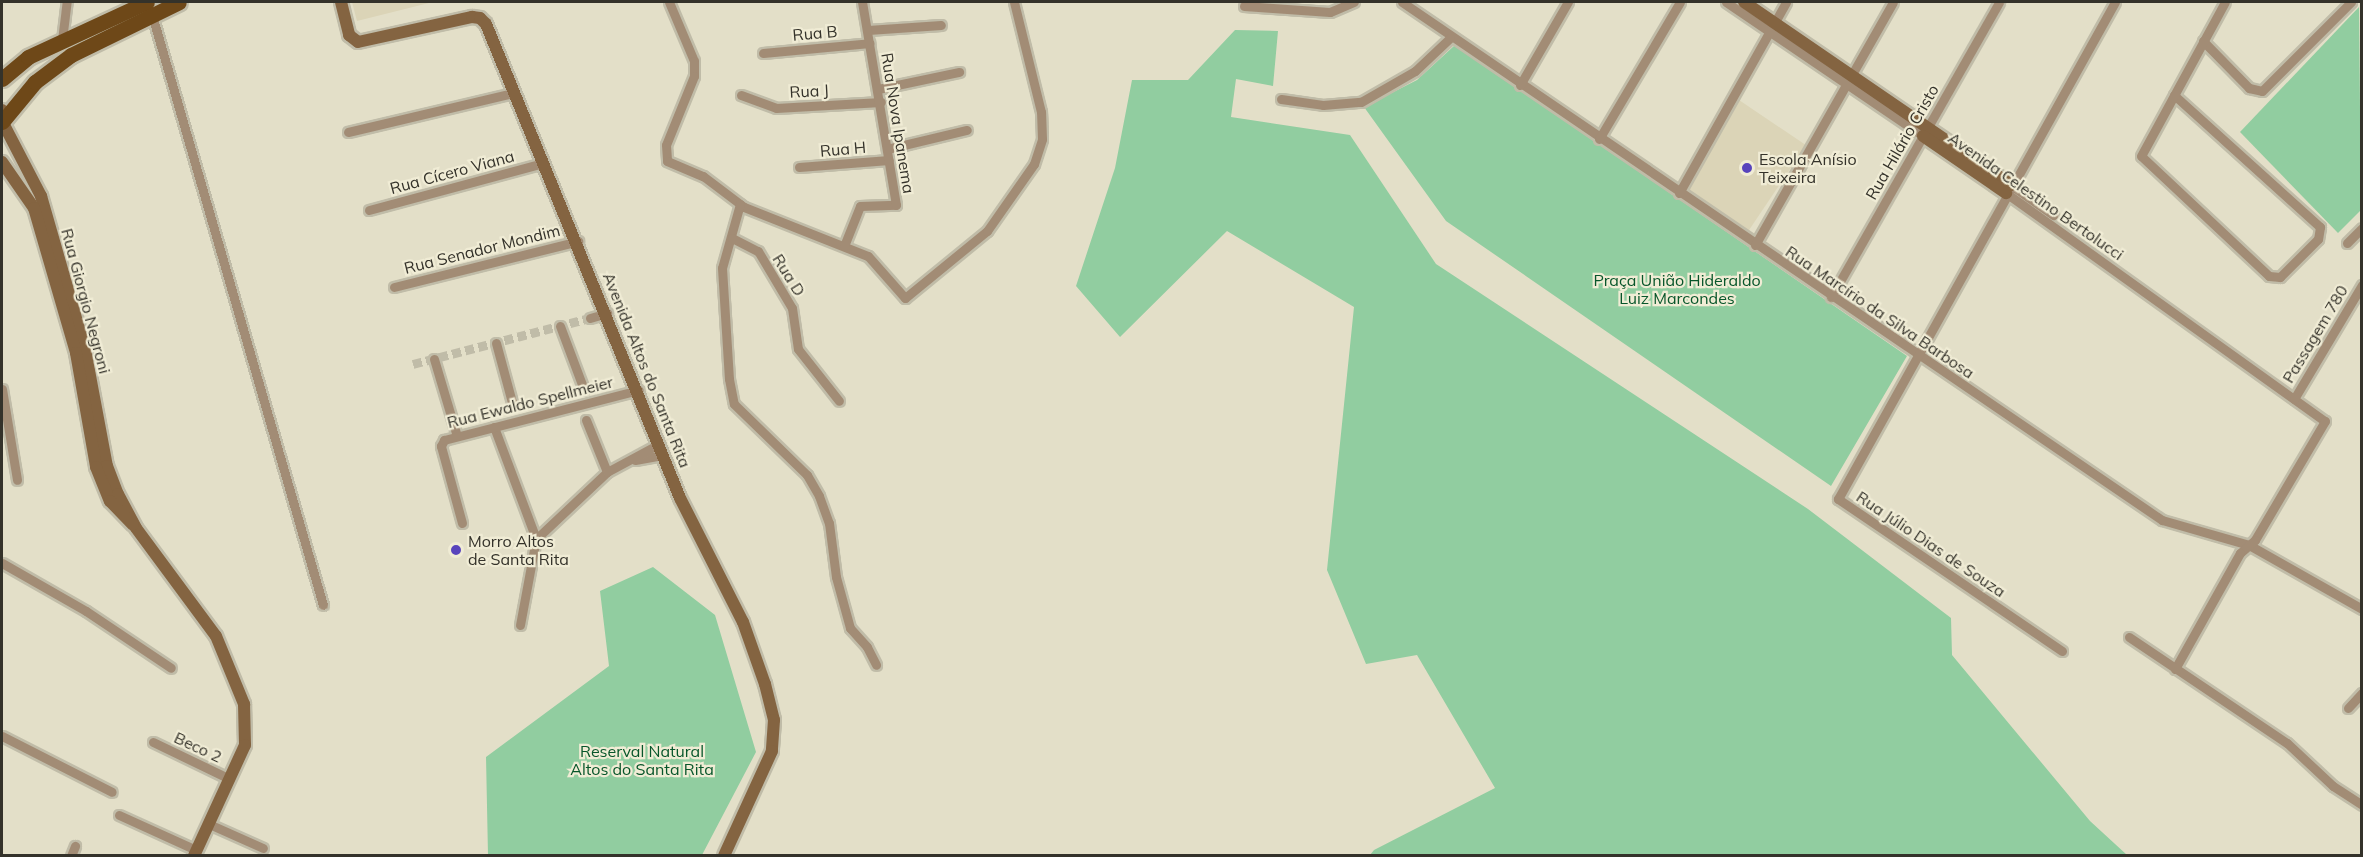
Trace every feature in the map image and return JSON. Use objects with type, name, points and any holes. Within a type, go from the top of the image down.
[{"type":"main road","points":[[2,79],[28,57],[127,7],[149,8],[179,2]]},
{"type":"main road","points":[[2,122],[36,82],[71,55],[149,8]]},
{"type":"street","points":[[62,40],[67,2]]},
{"type":"street","name":"Avenida Altos do Santa Rita","points":[[341,2],[354,41],[362,42],[480,18],[578,241],[661,449],[707,556],[743,622],[774,720],[771,751],[724,855]]},
{"type":"street","points":[[669,2],[694,61],[694,76],[672,126],[665,156],[671,165],[703,176],[740,204],[868,256],[905,298],[987,231],[1034,164],[1042,139],[1041,112],[1014,2]]},
{"type":"street","name":"Rua Nova Ipanema","points":[[844,246],[860,206],[896,205],[881,102],[862,2]]},
{"type":"street","points":[[1244,6],[1279,5],[1329,12],[1354,2]]},
{"type":"street","name":"Rua Marcírio da Silva Barbosa","points":[[1402,2],[1450,38],[2162,520],[2249,545],[2361,609]]},
{"type":"street","points":[[1520,85],[1568,2]]},
{"type":"street","points":[[1599,139],[1680,2]]},
{"type":"street","name":"Avenida Celestino Bertolucci","points":[[1726,2],[1771,27],[2008,189],[2325,421],[2249,545]]},
{"type":"street","name":"Avenida Celestino Bertolucci","points":[[1744,2],[1771,27]]},
{"type":"street","points":[[1678,193],[1786,2]]},
{"type":"street","points":[[1755,245],[1893,2]]},
{"type":"street","name":"Rua Hilário Cristo","points":[[1831,297],[1999,2]]},
{"type":"street","name":"Rua Júlio Dias de Souza","points":[[2062,651],[1838,498],[2008,189],[2115,2]]},
{"type":"street","points":[[2174,95],[2320,227],[2318,239],[2280,277],[2269,276],[2143,161],[2143,150],[2225,2]]},
{"type":"street","points":[[2203,41],[2249,88],[2262,91],[2351,2]]},
{"type":"street","points":[[149,8],[323,605]]},
{"type":"street","points":[[868,30],[941,25]]},
{"type":"street","points":[[1281,99],[1323,105],[1361,102],[1415,71],[1450,38]]},
{"type":"street","name":"Rua B","points":[[764,53],[870,44]]},
{"type":"street","points":[[878,89],[959,72]]},
{"type":"street","points":[[348,132],[513,93]]},
{"type":"street","name":"Rua J","points":[[741,95],[776,108],[881,102]]},
{"type":"street","points":[[2,110],[2,122]]},
{"type":"street","name":"Rua Giorgio Negroni","points":[[2,122],[41,196],[85,349],[107,466],[136,528]]},
{"type":"street","points":[[887,148],[967,130]]},
{"type":"street","name":"Rua H","points":[[800,167],[889,160]]},
{"type":"street","name":"Rua Giorgio Negroni","points":[[2,162],[34,208],[76,353],[96,467],[110,501],[136,528],[216,636],[244,704],[246,745],[195,853]]},
{"type":"street","name":"Rua Cícero Viana","points":[[369,210],[543,163]]},
{"type":"street","name":"Avenida Celestino Bertolucci","points":[[2008,189],[2053,215]]},
{"type":"street","points":[[740,204],[722,268],[722,294],[734,404],[807,475],[819,496],[829,523],[836,577],[850,628],[867,647],[876,665]]},
{"type":"street","points":[[2347,243],[2361,228]]},
{"type":"street","name":"Rua D","points":[[732,238],[758,251],[792,308],[798,348],[839,401]]},
{"type":"street","name":"Rua Senador Mondim","points":[[394,287],[578,241]]},
{"type":"street","name":"Passagem 780","points":[[2294,399],[2361,285]]},
{"type":"street","points":[[590,318],[607,313]]},
{"type":"street","points":[[560,326],[584,390]]},
{"type":"street","points":[[496,343],[513,406]]},
{"type":"street","points":[[434,359],[457,436]]},
{"type":"street","points":[[2,389],[17,480]]},
{"type":"street","name":"Rua Ewaldo Spellmeier","points":[[462,523],[441,446],[444,440],[639,390]]},
{"type":"street","points":[[586,420],[607,472]]},
{"type":"street","points":[[494,427],[536,539],[520,625]]},
{"type":"street","points":[[536,539],[607,472],[661,449]]},
{"type":"street","points":[[2175,669],[2240,553],[2249,545]]},
{"type":"street","points":[[2,563],[86,611],[171,668]]},
{"type":"street","points":[[2129,637],[2287,743],[2333,786],[2361,805]]},
{"type":"street","points":[[2348,708],[2361,693]]},
{"type":"street","points":[[2,736],[112,792]]},
{"type":"street","name":"Beco 2","points":[[153,742],[230,779]]},
{"type":"street","points":[[118,815],[195,853]]},
{"type":"street","points":[[209,824],[263,848]]},
{"type":"street","points":[[70,855],[75,846]]},
{"type":"shaded area","points":[[352,2],[433,2],[357,21]]},
{"type":"shaded area","name":"Escola Anísio Teixeira","points":[[1739,100],[1806,145],[1749,231],[1681,185]]},
{"type":"green space","points":[[2359,7],[2361,210],[2338,233],[2240,132]]},
{"type":"green space","points":[[1235,30],[1278,31],[1273,86],[1236,79],[1231,117],[1350,135],[1436,264],[1808,509],[1951,618],[1952,655],[2090,821],[2127,855],[1370,855],[1374,850],[1495,788],[1417,655],[1366,664],[1327,570],[1354,307],[1227,231],[1120,337],[1076,286],[1115,168],[1132,80],[1188,80]]},
{"type":"green space","name":"Praça União Hideraldo Luiz Marcondes","points":[[1455,45],[1907,356],[1831,486],[1446,221],[1364,107],[1417,80]]},
{"type":"green space","name":"Reserval Natural Altos do Santa Rita","points":[[653,567],[715,615],[756,752],[702,855],[488,855],[486,757],[609,666],[600,591]]},
{"type":"tunnel","points":[[413,364],[590,318]]},
{"type":"place","name":"Escola Anísio Teixeira","points":[[1747,168]]},
{"type":"place","name":"Morro Altos de Santa Rita","points":[[456,550]]}]
